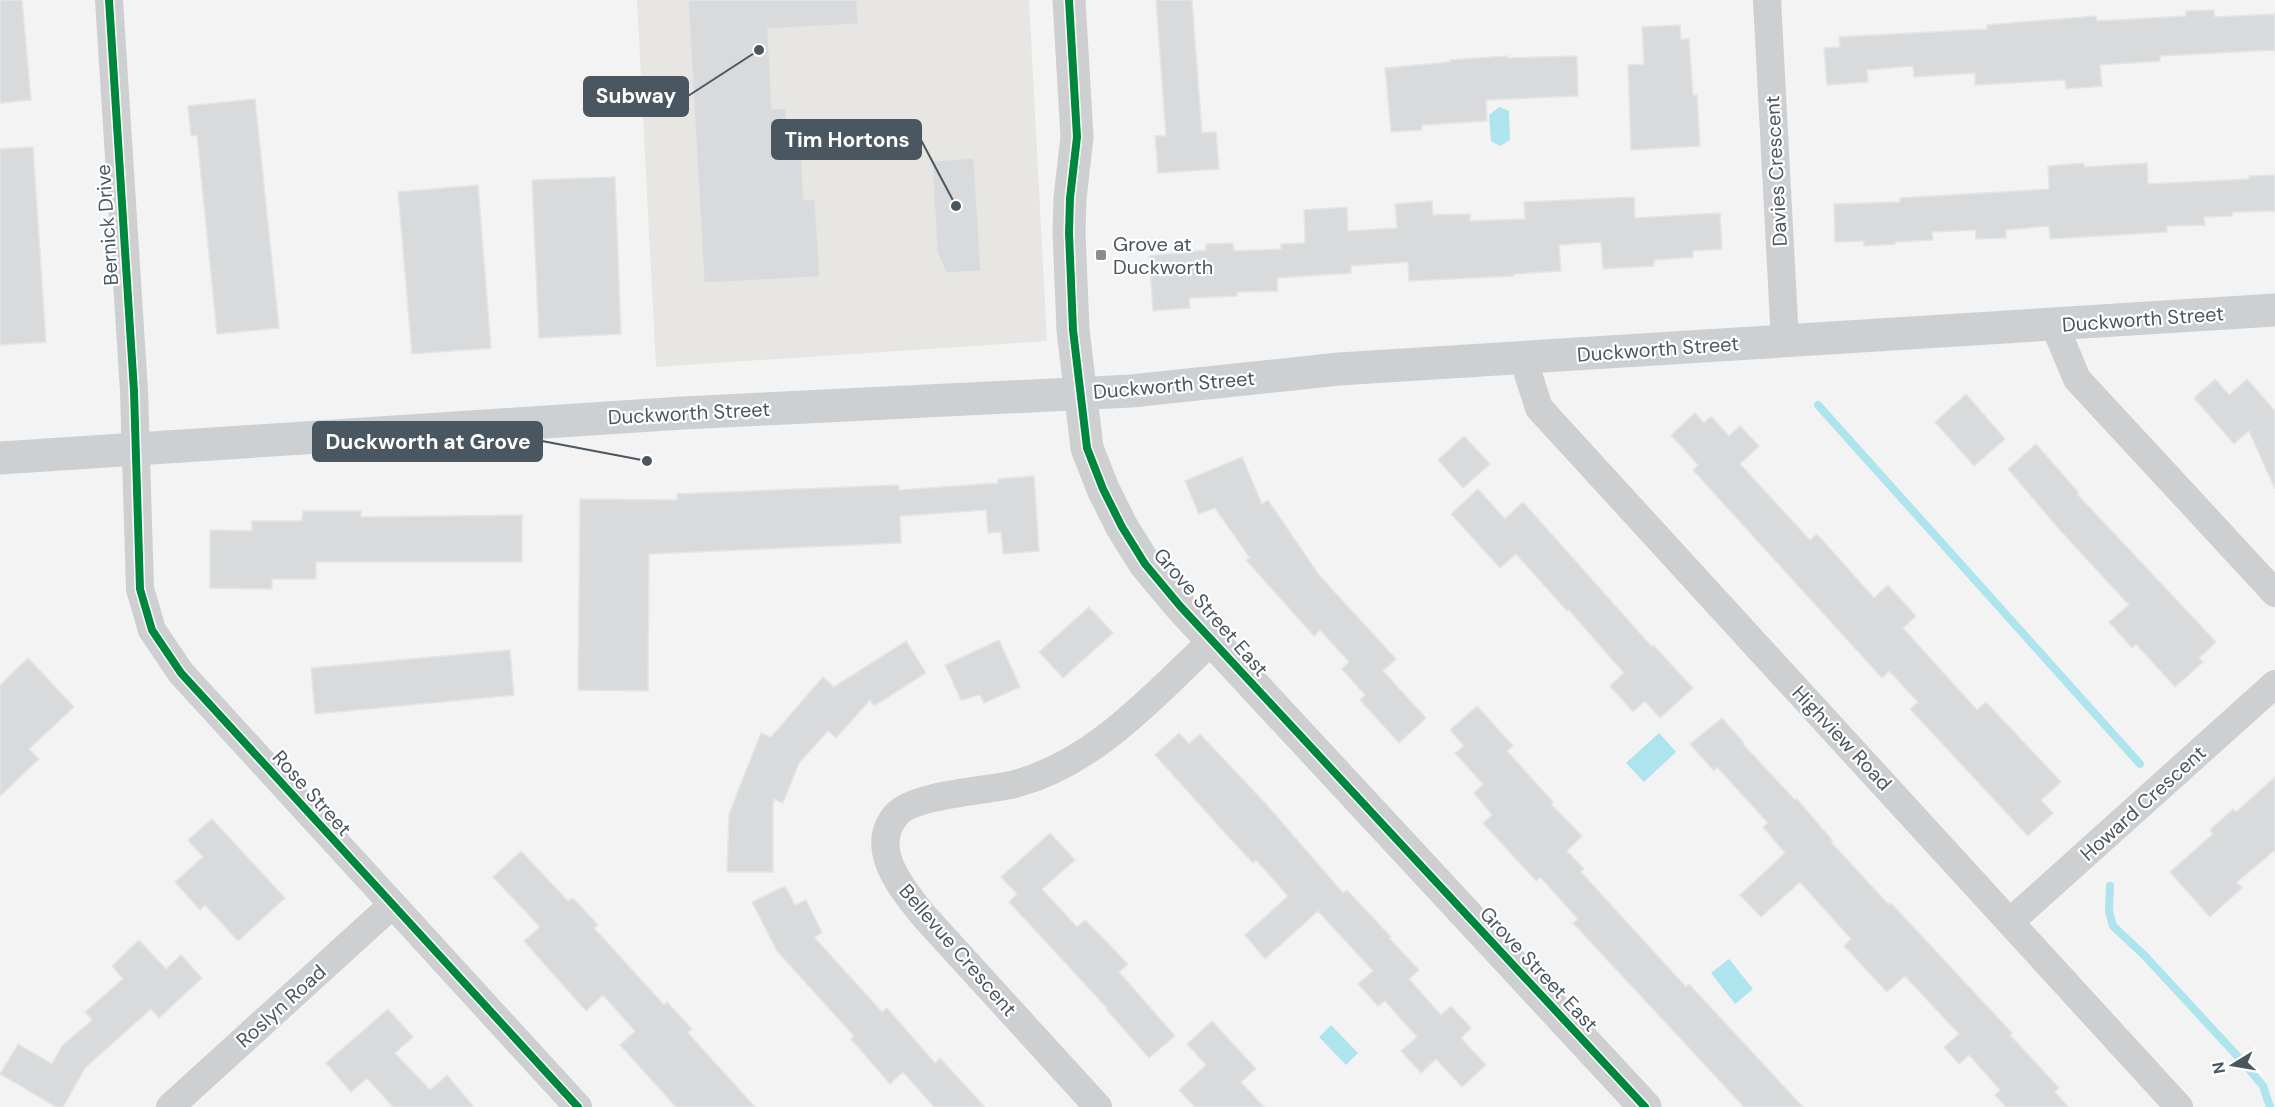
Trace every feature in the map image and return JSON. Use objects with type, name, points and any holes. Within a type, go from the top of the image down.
[{"type":"main road","name":"Duckworth Street","points":[[0,458],[683,413],[1142,390],[1339,369],[2275,310]]},
{"type":"street","name":"Bernick Drive","points":[[109,0],[136,449]]},
{"type":"street","name":"Grove Street East","points":[[1069,0],[1077,137],[1070,198],[1069,232],[1073,330],[1087,448],[1103,489],[1122,527],[1162,586],[1646,1107]]},
{"type":"street","name":"Davies Crescent","points":[[1767,0],[1785,341]]},
{"type":"street","points":[[2054,324],[2077,379],[2275,592]]},
{"type":"street","name":"Highview Road","points":[[1523,358],[1539,408],[2179,1107]]},
{"type":"street","name":"Rose Street","points":[[136,449],[140,589],[152,630],[181,673],[578,1107]]},
{"type":"street","name":"Bellevue Crescent","points":[[1098,1107],[923,915],[904,891],[892,871],[885,849],[888,828],[897,813],[913,805],[939,797],[1015,784],[1050,772],[1079,757],[1108,737],[1213,640]]},
{"type":"street","name":"Howard Crescent","points":[[2010,922],[2275,684]]},
{"type":"street","name":"Roslyn Road","points":[[170,1107],[392,905]]},
{"type":"shaded area","points":[[637,0],[1029,0],[1047,341],[656,367]]},
{"type":"water","points":[[1499,107],[1509,111],[1510,140],[1500,146],[1491,141],[1489,115]]},
{"type":"water","points":[[1659,733],[1676,752],[1644,782],[1626,763]]},
{"type":"water","points":[[1729,959],[1753,989],[1735,1004],[1711,973]]},
{"type":"water","points":[[1331,1025],[1358,1053],[1346,1065],[1319,1037]]},
{"type":"building","points":[[0,0],[22,0],[31,100],[0,103]]},
{"type":"building","points":[[688,0],[857,0],[858,24],[768,29],[772,109],[786,108],[788,153],[801,152],[804,200],[815,199],[820,277],[704,283]]},
{"type":"building","points":[[1156,0],[1192,0],[1202,133],[1216,132],[1219,169],[1158,173],[1155,136],[1166,136]]},
{"type":"building","points":[[2214,10],[2215,17],[2275,14],[2275,50],[2160,56],[2160,61],[2100,65],[2102,86],[2066,89],[2065,80],[1975,85],[1975,73],[1914,77],[1913,66],[1867,70],[1868,82],[1827,85],[1824,48],[1840,47],[1839,37],[1987,29],[1987,25],[2096,16],[2097,21],[2186,16],[2186,11]]},
{"type":"building","points":[[1680,25],[1681,39],[1689,39],[1693,95],[1697,95],[1700,146],[1631,150],[1628,65],[1644,64],[1642,27]]},
{"type":"building","points":[[1508,56],[1508,58],[1577,56],[1578,96],[1486,100],[1487,121],[1422,125],[1422,130],[1391,132],[1385,68]]},
{"type":"building","points":[[255,99],[279,328],[217,334],[197,135],[191,136],[188,106]]},
{"type":"building","points":[[33,147],[46,342],[0,345],[0,149]]},
{"type":"building","points":[[974,158],[981,271],[946,273],[937,252],[932,161]]},
{"type":"building","points":[[2084,163],[2084,167],[2147,163],[2148,184],[2249,179],[2249,176],[2275,175],[2275,211],[2232,212],[2233,216],[2204,217],[2205,225],[2167,226],[2167,232],[2050,239],[2049,226],[2006,230],[2006,238],[1976,239],[1975,230],[1932,232],[1933,240],[1895,242],[1895,244],[1864,246],[1864,241],[1835,242],[1834,204],[1900,202],[1900,198],[2049,189],[2048,166]]},
{"type":"building","points":[[615,177],[621,334],[539,338],[532,180]]},
{"type":"building","points":[[478,185],[491,348],[412,354],[398,192]]},
{"type":"building","points":[[1634,197],[1635,218],[1720,213],[1722,249],[1693,251],[1693,257],[1654,260],[1654,266],[1603,269],[1601,242],[1559,245],[1561,271],[1514,274],[1514,276],[1409,281],[1408,262],[1351,266],[1351,273],[1277,278],[1278,291],[1237,292],[1237,296],[1189,298],[1190,308],[1153,311],[1149,256],[1206,250],[1206,244],[1233,243],[1234,251],[1281,249],[1281,244],[1305,243],[1304,210],[1347,207],[1348,231],[1397,228],[1395,204],[1432,201],[1433,215],[1470,214],[1470,221],[1525,219],[1524,202]]},
{"type":"building","points":[[2215,379],[2229,395],[2247,379],[2275,411],[2275,489],[2249,431],[2234,444],[2194,398]]},
{"type":"building","points":[[1966,394],[2005,439],[1974,466],[1935,422]]},
{"type":"building","points":[[1695,413],[1704,423],[1711,416],[1729,436],[1740,426],[1759,446],[1740,464],[1810,540],[1817,534],[1874,598],[1888,585],[1916,616],[1903,628],[1977,710],[1986,702],[2061,782],[2041,800],[2053,813],[2028,836],[1910,709],[1918,702],[1889,671],[1882,678],[1693,470],[1698,465],[1671,435]]},
{"type":"building","points":[[1464,436],[1490,464],[1463,488],[1438,460]]},
{"type":"building","points":[[2036,444],[2079,493],[2077,494],[2216,642],[2199,658],[2203,662],[2175,687],[2136,644],[2132,648],[2109,622],[2129,605],[2008,469]]},
{"type":"building","points":[[1242,457],[1262,504],[1268,500],[1319,575],[1396,659],[1383,671],[1426,718],[1399,743],[1360,700],[1365,695],[1342,669],[1349,662],[1320,630],[1314,636],[1246,560],[1250,558],[1215,508],[1199,514],[1185,481]]},
{"type":"building","points":[[1034,476],[1039,551],[1003,554],[1001,532],[988,533],[986,510],[900,516],[901,543],[649,554],[648,691],[578,690],[580,499],[677,500],[677,494],[898,485],[899,490],[998,483],[998,479]]},
{"type":"building","points":[[1478,489],[1505,519],[1523,502],[1652,647],[1654,646],[1693,688],[1660,718],[1645,701],[1633,712],[1610,686],[1624,673],[1568,609],[1567,611],[1516,554],[1500,568],[1451,514]]},
{"type":"building","points":[[303,511],[361,511],[361,517],[522,515],[522,562],[316,562],[316,579],[272,579],[272,589],[210,588],[210,530],[252,531],[252,521],[302,521]]},
{"type":"building","points":[[1089,607],[1113,633],[1063,678],[1039,652]]},
{"type":"building","points":[[999,640],[1020,687],[984,703],[980,695],[961,700],[945,665]]},
{"type":"building","points":[[906,641],[926,673],[874,706],[870,700],[836,738],[828,731],[799,763],[783,803],[773,799],[773,872],[727,872],[729,814],[761,733],[771,737],[823,677],[834,687]]},
{"type":"building","points":[[510,650],[514,695],[315,714],[311,668]]},
{"type":"building","points":[[28,658],[74,707],[29,749],[39,759],[0,796],[0,685]]},
{"type":"building","points":[[1477,706],[1513,746],[1507,751],[1553,802],[1551,804],[1582,836],[1567,851],[1584,869],[1581,872],[1686,987],[1689,984],[1803,1107],[1744,1107],[1573,923],[1578,919],[1540,877],[1536,881],[1483,823],[1492,815],[1474,793],[1483,784],[1455,753],[1464,746],[1450,730]]},
{"type":"building","points":[[1722,718],[1743,744],[1795,800],[1796,798],[1833,841],[1831,842],[1889,905],[1891,903],[2012,1033],[2010,1035],[2059,1088],[2055,1092],[2068,1107],[2006,1107],[1995,1095],[2000,1090],[1969,1055],[1959,1064],[1944,1047],[1959,1034],[1905,976],[1887,992],[1844,946],[1851,939],[1800,882],[1761,917],[1740,895],[1785,853],[1763,827],[1768,823],[1717,767],[1714,771],[1690,744]]},
{"type":"building","points":[[1179,733],[1189,744],[1200,734],[1266,804],[1343,893],[1347,890],[1391,937],[1389,938],[1419,970],[1409,979],[1441,1015],[1451,1006],[1471,1028],[1461,1038],[1486,1065],[1462,1087],[1436,1059],[1421,1073],[1401,1051],[1417,1037],[1385,1001],[1378,1006],[1358,984],[1373,971],[1318,911],[1265,959],[1245,935],[1288,896],[1256,860],[1253,863],[1155,755]]},
{"type":"building","points":[[2275,777],[2275,850],[2237,882],[2242,888],[2210,917],[2170,872],[2213,834],[2210,830],[2233,809],[2236,812]]},
{"type":"building","points":[[212,819],[285,898],[238,941],[205,905],[200,910],[175,882],[203,857],[188,840]]},
{"type":"building","points":[[1050,833],[1075,860],[1042,889],[1077,927],[1085,920],[1128,964],[1119,972],[1175,1036],[1149,1058],[1107,1008],[1009,902],[1017,894],[1001,877]]},
{"type":"building","points":[[521,851],[568,901],[573,898],[598,925],[594,928],[664,1005],[667,1002],[692,1029],[688,1033],[755,1107],[676,1107],[620,1045],[635,1031],[603,995],[586,1011],[524,941],[540,927],[493,877]]},
{"type":"building","points":[[785,886],[795,905],[806,900],[822,933],[814,937],[882,1012],[887,1008],[935,1063],[940,1058],[985,1107],[934,1107],[903,1072],[890,1084],[851,1039],[854,1036],[777,951],[752,902]]},
{"type":"building","points":[[139,940],[166,969],[181,955],[202,978],[159,1018],[151,1009],[85,1068],[63,1107],[56,1107],[0,1074],[18,1044],[52,1064],[62,1046],[92,1020],[85,1012],[123,979],[112,966]]},
{"type":"building","points":[[388,1009],[413,1037],[395,1053],[430,1090],[447,1075],[474,1107],[393,1107],[367,1078],[351,1092],[326,1063]]},
{"type":"building","points":[[1212,1021],[1256,1069],[1241,1082],[1264,1107],[1195,1107],[1179,1090],[1206,1065],[1187,1044]]},
{"type":"waterway","points":[[1818,405],[2140,764]]},
{"type":"waterway","points":[[2110,886],[2109,911],[2113,926],[2145,956],[2242,1061],[2263,1086],[2270,1107]]},
{"type":"cycle path","points":[[109,0],[134,391],[140,589],[152,630],[181,673],[578,1107]]},
{"type":"cycle path","points":[[1069,0],[1077,137],[1070,198],[1069,233],[1073,330],[1087,448],[1103,489],[1122,527],[1145,564],[1180,606],[1645,1107]]},
{"type":"place","name":"Subway","points":[[759,50]]},
{"type":"place","name":"Tim Hortons","points":[[956,206]]},
{"type":"place","name":"Grove at Duckworth","points":[[1101,255]]},
{"type":"place","name":"Duckworth at Grove","points":[[647,461]]}]
